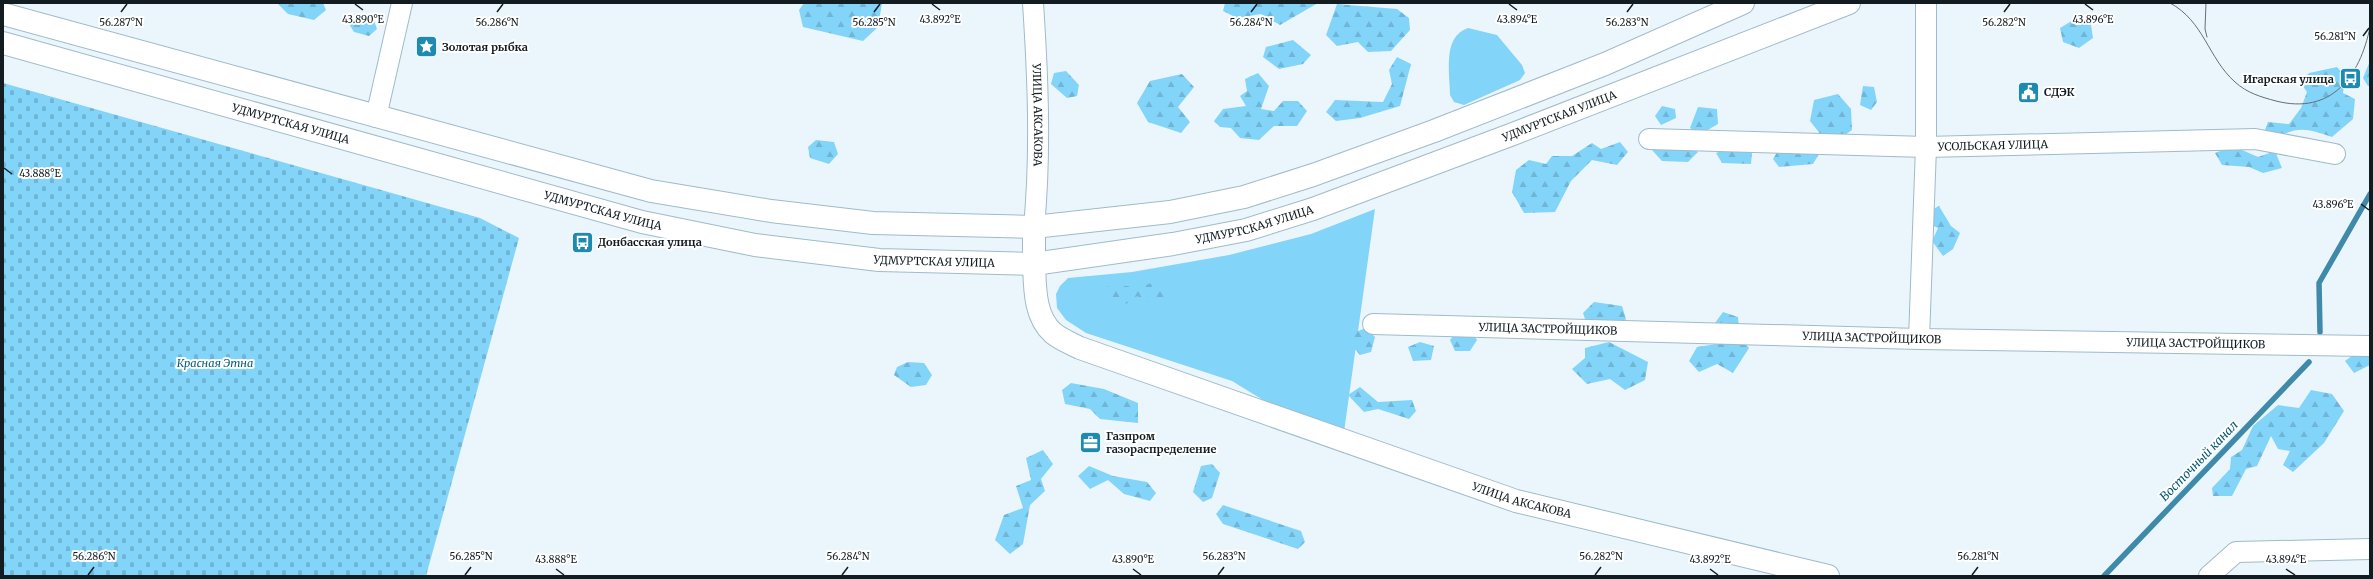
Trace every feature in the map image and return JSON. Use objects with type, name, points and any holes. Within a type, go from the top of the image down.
[{"type":"main road","points":[[3,14],[658,193],[771,211],[873,223],[1034,227],[1170,212],[1244,197],[1306,177],[1434,131],[1605,64],[1743,3]]},
{"type":"main road","name":"УДМУРТСКАЯ УЛИЦА","points":[[3,43],[642,222],[755,245],[880,260],[1034,264],[1173,244],[1246,230],[1313,208],[1513,134],[1849,3]]},
{"type":"main road","name":"УЛИЦА АКСАКОВА","points":[[1034,227],[1035,293],[1042,319],[1053,333],[1080,348],[1516,501],[1828,576]]},
{"type":"street","points":[[376,117],[402,3]]},
{"type":"street","name":"УЛИЦА АКСАКОВА","points":[[1033,3],[1037,79],[1038,188],[1034,227]]},
{"type":"street","points":[[1919,340],[1926,147],[1926,3]]},
{"type":"street","name":"УСОЛЬСКАЯ УЛИЦА","points":[[1649,139],[1926,147],[2255,139],[2335,154]]},
{"type":"street","name":"УЛИЦА ЗАСТРОЙЩИКОВ","points":[[1373,324],[1919,340],[2370,346]]},
{"type":"street","points":[[2209,576],[2236,552],[2370,549]]},
{"type":"green space","points":[[272,3],[323,3],[326,10],[314,20],[288,14],[278,4]]},
{"type":"green space","points":[[804,3],[882,3],[878,27],[863,41],[803,27],[799,10]]},
{"type":"green space","points":[[1225,3],[1318,3],[1280,25],[1261,14],[1237,18],[1223,11]]},
{"type":"green space","points":[[1337,4],[1397,9],[1409,18],[1410,30],[1391,51],[1368,52],[1358,42],[1337,46],[1326,35]]},
{"type":"green space","points":[[358,17],[374,21],[377,29],[369,36],[354,32],[349,24]]},
{"type":"green space","points":[[2075,19],[2091,25],[2093,38],[2079,48],[2063,42],[2060,28]]},
{"type":"green space","points":[[1468,28],[1497,35],[1522,65],[1525,73],[1520,80],[1464,105],[1454,102],[1450,95],[1449,56],[1454,39]]},
{"type":"green space","points":[[1293,40],[1311,55],[1303,64],[1279,69],[1263,57],[1266,47]]},
{"type":"green space","points":[[1397,57],[1411,64],[1400,106],[1360,118],[1336,121],[1326,112],[1335,100],[1383,102],[1392,84],[1389,70]]},
{"type":"green space","points":[[2370,61],[2370,86],[2368,86],[2363,78]]},
{"type":"green space","points":[[2337,67],[2345,76],[2343,93],[2355,99],[2353,119],[2332,137],[2309,130],[2297,130],[2275,139],[2263,135],[2268,122],[2289,124],[2301,108],[2307,92],[2300,82],[2309,73]]},
{"type":"green space","points":[[1066,71],[1079,85],[1077,96],[1067,98],[1051,84],[1054,73]]},
{"type":"green space","points":[[1258,73],[1269,86],[1261,109],[1274,111],[1283,101],[1298,101],[1307,111],[1297,126],[1274,126],[1259,140],[1240,138],[1231,128],[1220,127],[1214,121],[1223,109],[1246,106],[1240,96],[1247,91],[1245,79]]},
{"type":"green space","points":[[1182,74],[1194,87],[1178,107],[1190,122],[1181,133],[1148,122],[1137,103],[1150,81]]},
{"type":"green space","name":"Красная Этна","points":[[3,83],[480,218],[519,238],[426,576],[3,576]]},
{"type":"green space","points":[[1863,86],[1874,87],[1877,102],[1871,110],[1860,105]]},
{"type":"green space","points":[[1838,94],[1851,109],[1852,130],[1841,138],[1821,135],[1810,121],[1814,100]]},
{"type":"green space","points":[[1662,106],[1675,109],[1676,118],[1661,125],[1655,116]]},
{"type":"green space","points":[[1698,107],[1717,109],[1718,124],[1699,135],[1690,128]]},
{"type":"green space","points":[[816,140],[834,142],[838,154],[829,164],[810,158],[808,147]]},
{"type":"green space","points":[[1620,142],[1628,152],[1617,165],[1592,160],[1571,181],[1555,212],[1524,213],[1512,192],[1516,170],[1529,160],[1546,164],[1552,156],[1572,156],[1592,143],[1601,149]]},
{"type":"green space","points":[[1682,143],[1698,152],[1688,162],[1662,161],[1651,149],[1664,145]]},
{"type":"green space","points":[[1738,145],[1752,153],[1751,164],[1722,163],[1716,153]]},
{"type":"green space","points":[[2233,146],[2258,157],[2275,151],[2282,168],[2263,173],[2249,167],[2222,165],[2215,153]]},
{"type":"green space","points":[[1813,147],[1819,154],[1813,164],[1779,167],[1773,159],[1779,149]]},
{"type":"green space","points":[[1939,206],[1951,226],[1960,233],[1953,249],[1943,256],[1932,241],[1938,228],[1929,224],[1927,212]]},
{"type":"green space","points":[[1375,209],[1344,432],[1276,408],[1232,381],[1086,333],[1066,320],[1057,308],[1056,294],[1060,286],[1068,278],[1132,272],[1229,255],[1311,234]]},
{"type":"green space","points":[[1154,282],[1165,284],[1169,292],[1164,300],[1147,302],[1137,296],[1126,304],[1109,300],[1101,292],[1109,285],[1128,286],[1138,291],[1143,286]]},
{"type":"green space","points":[[1594,302],[1622,306],[1626,319],[1619,327],[1587,325],[1583,313]]},
{"type":"green space","points":[[1723,312],[1738,317],[1740,336],[1749,348],[1733,373],[1717,364],[1699,372],[1689,361],[1697,347],[1723,343],[1715,323]]},
{"type":"green space","points":[[1366,328],[1375,337],[1371,352],[1360,355],[1353,347],[1353,333]]},
{"type":"green space","points":[[1471,330],[1477,340],[1470,351],[1455,351],[1450,340],[1457,331]]},
{"type":"green space","points":[[1420,342],[1434,346],[1431,360],[1413,361],[1408,347]]},
{"type":"green space","points":[[1609,342],[1648,362],[1645,380],[1625,390],[1610,379],[1587,384],[1572,369],[1585,358],[1585,348]]},
{"type":"green space","points":[[2361,349],[2370,350],[2370,365],[2354,373],[2345,361]]},
{"type":"green space","points":[[908,362],[924,363],[932,375],[926,385],[911,387],[894,375],[897,367]]},
{"type":"green space","points":[[1071,383],[1104,389],[1138,403],[1138,423],[1100,419],[1090,409],[1065,404],[1062,390]]},
{"type":"green space","points":[[1360,387],[1378,402],[1412,400],[1416,411],[1409,419],[1378,409],[1364,412],[1348,395]]},
{"type":"green space","points":[[2311,390],[2332,394],[2344,411],[2324,443],[2293,472],[2283,465],[2290,451],[2278,449],[2271,436],[2257,466],[2246,469],[2232,496],[2213,496],[2212,488],[2230,469],[2231,457],[2242,450],[2253,426],[2278,405],[2299,408]]},
{"type":"green space","points":[[1043,450],[1053,464],[1041,479],[1045,491],[1030,505],[1023,544],[1010,554],[995,540],[1004,515],[1023,508],[1016,486],[1031,480],[1026,458]]},
{"type":"green space","points":[[1212,464],[1220,473],[1212,498],[1203,502],[1193,492],[1201,466]]},
{"type":"green space","points":[[1089,466],[1113,476],[1147,482],[1156,493],[1150,501],[1124,494],[1108,480],[1090,489],[1078,476]]},
{"type":"green space","points":[[1223,505],[1301,531],[1305,542],[1298,549],[1223,524],[1216,514]]},
{"type":"waterway","name":"Восточный канал","points":[[2320,332],[2319,283],[2370,194]]},
{"type":"waterway","name":"Восточный канал","points":[[2104,576],[2309,362]]},
{"type":"tram line","points":[[2170,3],[2191,20],[2218,62],[2235,82],[2254,94],[2276,101],[2295,104],[2312,102],[2327,97],[2340,88],[2359,62],[2370,27]]},
{"type":"tram line","points":[[2206,3],[2205,29],[2207,37]]},
{"type":"place","name":"Золотая рыбка","points":[[427,47]]},
{"type":"place","name":"Игарская улица","points":[[2350,79]]},
{"type":"place","name":"СДЭК","points":[[2029,92]]},
{"type":"place","name":"Донбасская улица","points":[[583,242]]},
{"type":"place","name":"Газпром газораспределение","points":[[1090,442]]}]
